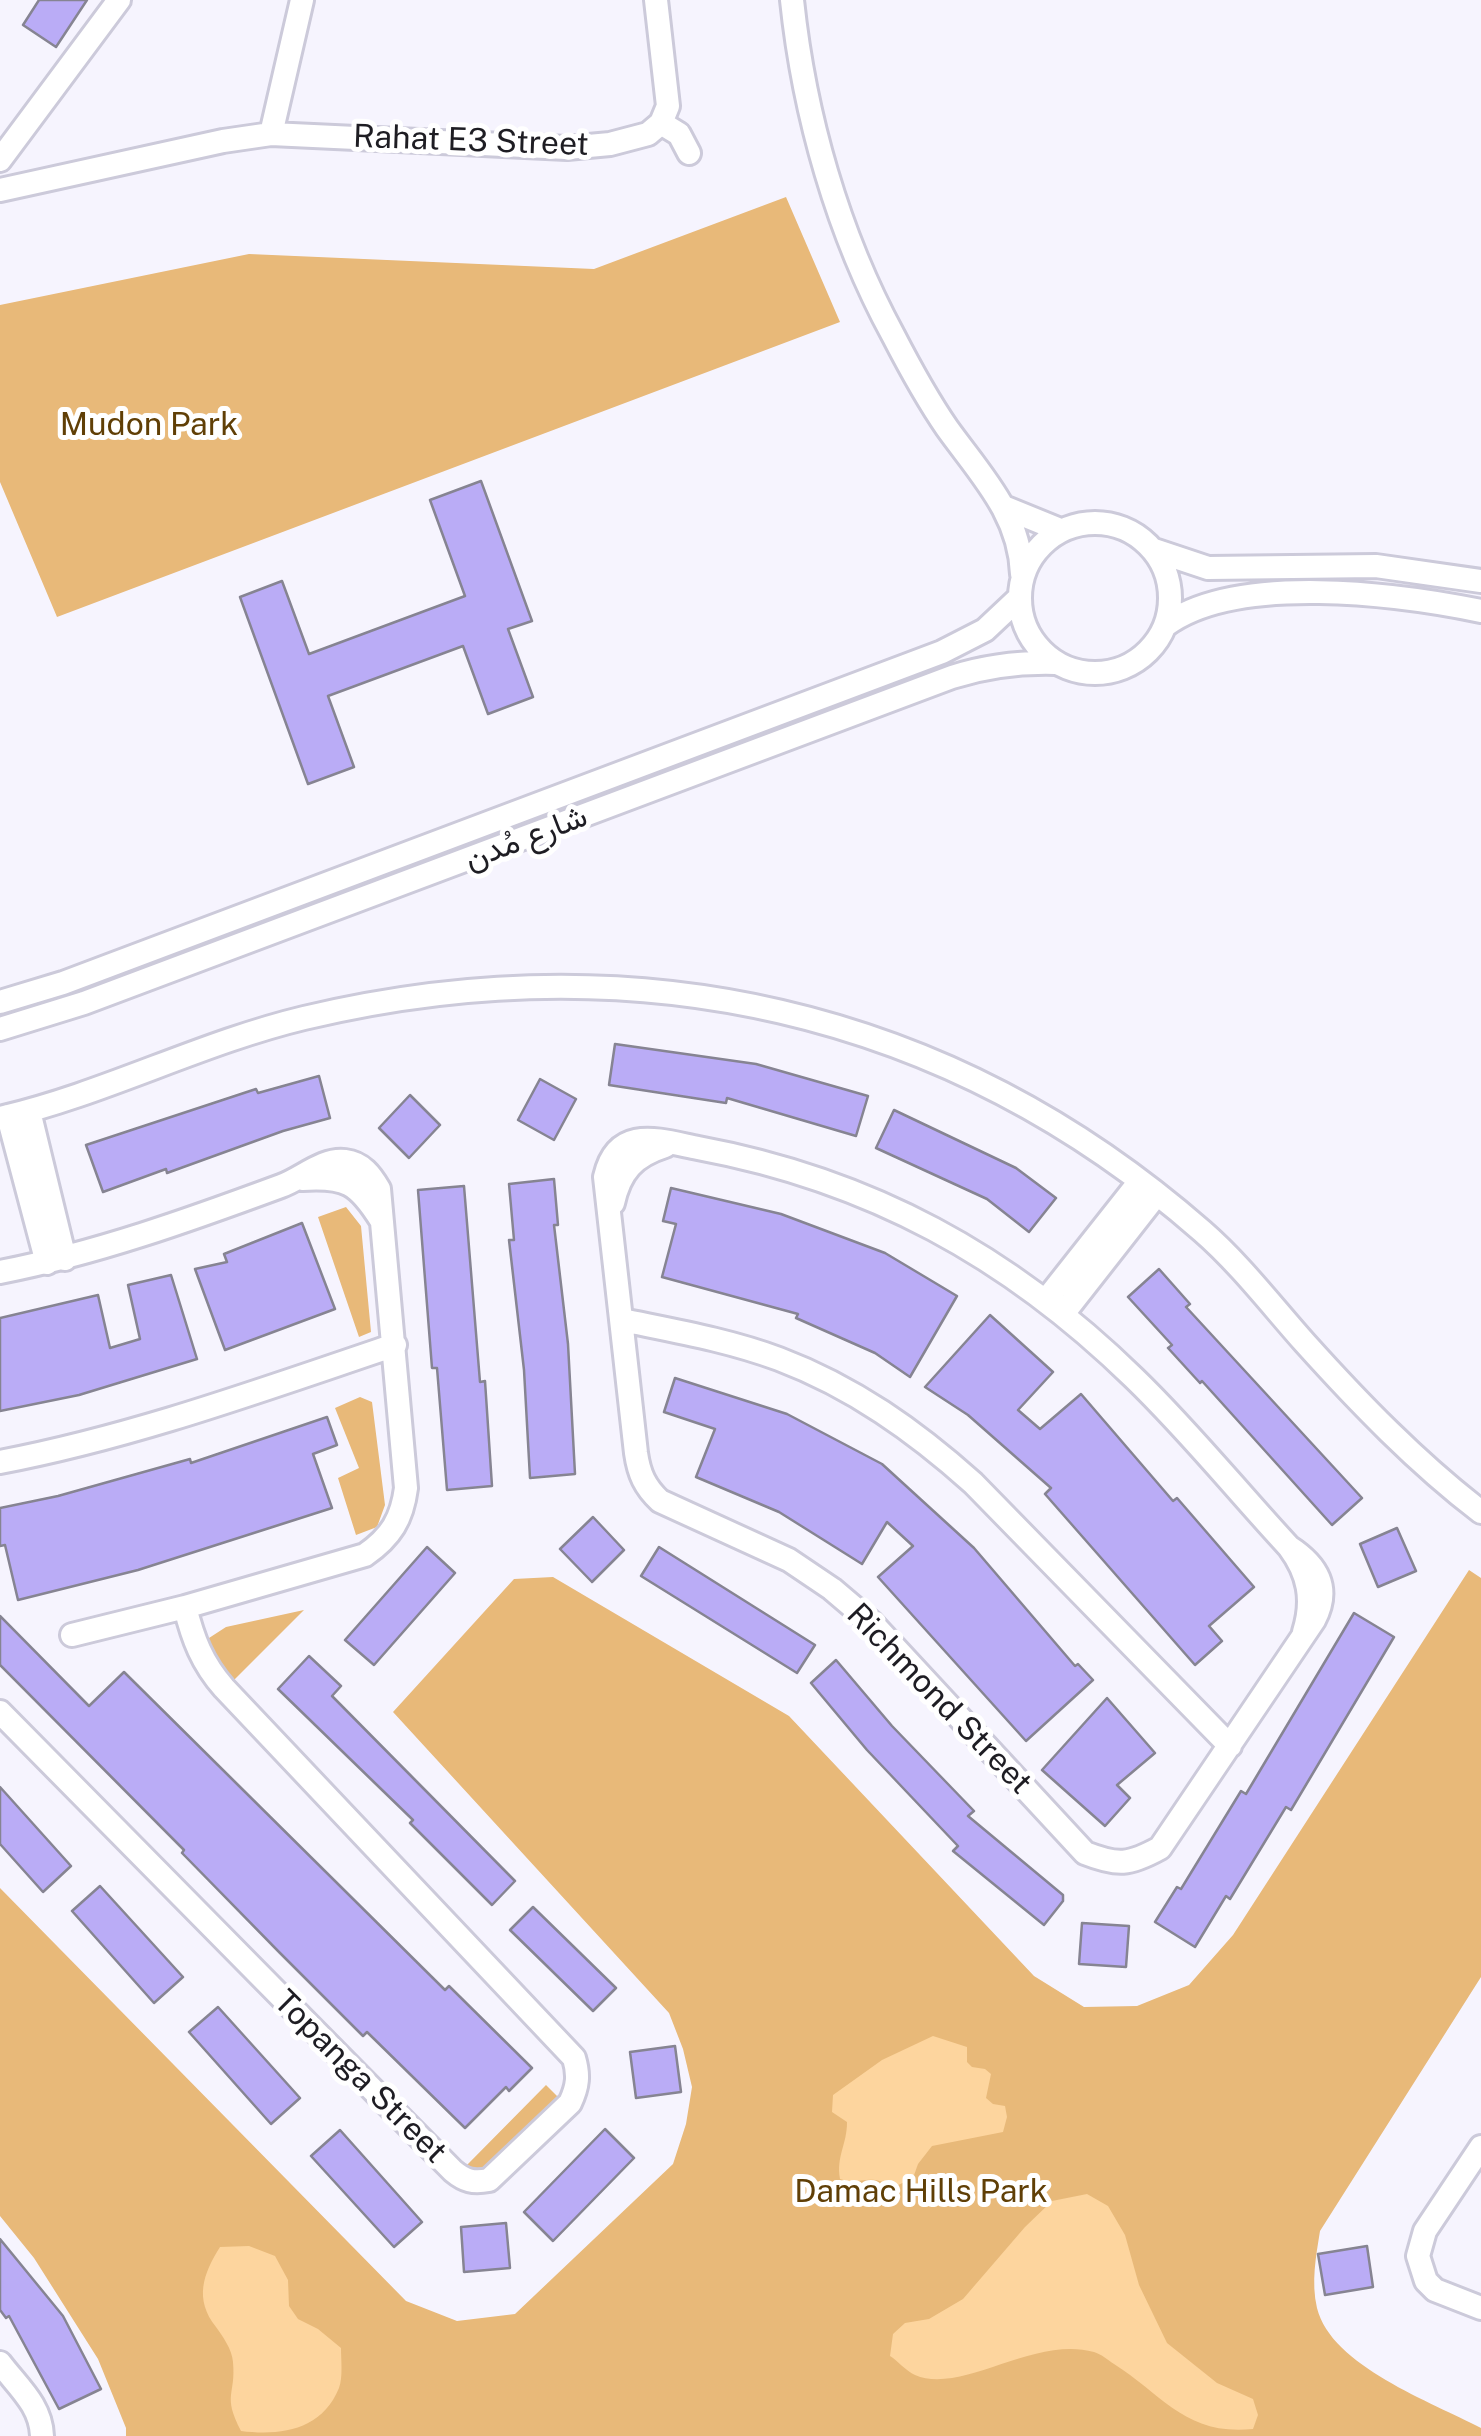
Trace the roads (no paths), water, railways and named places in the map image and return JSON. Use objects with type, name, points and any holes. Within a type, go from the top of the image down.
[{"type":"street","points":[[0,160],[119,0]]},
{"type":"street","points":[[270,134],[302,0]]},
{"type":"street","points":[[656,0],[668,90],[668,106],[660,122],[679,134],[689,153]]},
{"type":"street","points":[[792,0],[817,138],[849,237],[892,333],[944,424],[1006,508],[1019,540],[1023,624],[1035,646],[1054,663],[1079,673],[1106,674],[1145,655],[1166,624],[1170,599],[1166,573],[1154,550]]},
{"type":"street","name":"Rahat E3 Street","points":[[0,190],[224,140],[270,134],[566,148],[631,139],[648,134],[660,122]]},
{"type":"street","points":[[1006,508],[1060,530]]},
{"type":"street","points":[[1022,574],[1037,548],[1060,530],[1085,522],[1110,524],[1134,533],[1154,550],[1208,568],[1376,566],[1481,581]]},
{"type":"street","points":[[1166,624],[1213,601],[1284,595],[1383,595],[1481,610]]},
{"type":"street","name":"شارع مُدن","points":[[0,1002],[63,983],[926,658],[985,630],[1019,598]]},
{"type":"street","name":"شارع مُدن","points":[[0,1029],[103,996],[952,677],[1019,662],[1054,663]]},
{"type":"street","points":[[56,1261],[12,1115],[107,1088],[298,1020],[378,1002],[459,990],[540,985],[703,996],[782,1011],[860,1032],[1008,1095],[1078,1136],[1206,1234],[1345,1386],[1481,1512]]},
{"type":"street","name":"Richmond Street","points":[[641,1139],[753,1158],[862,1194],[907,1214],[978,1253],[1054,1307],[1136,1380],[1289,1547],[1300,1562],[1308,1585],[1310,1609],[1304,1632],[1160,1848],[1136,1861],[1110,1863],[1085,1853],[872,1624],[832,1589],[773,1552],[660,1502],[647,1488],[639,1472],[605,1178],[616,1152],[641,1139]]},
{"type":"street","points":[[0,1272],[56,1261],[186,1221],[298,1180],[334,1178],[347,1182],[368,1199],[382,1220],[406,1488],[395,1528],[365,1554],[186,1607],[72,1634]]},
{"type":"street","points":[[1054,1307],[1148,1188]]},
{"type":"street","points":[[622,1320],[724,1342],[779,1359],[883,1410],[973,1483],[1230,1746]]},
{"type":"street","points":[[0,1462],[146,1429],[395,1345]]},
{"type":"street","name":"Topanga Street","points":[[0,1712],[453,2171],[463,2180],[488,2180],[570,2102],[577,2088],[574,2058],[207,1669],[196,1647],[186,1607]]},
{"type":"street","points":[[1475,2306],[1435,2290],[1420,2269],[1420,2243],[1481,2146]]},
{"type":"street","points":[[6,2372],[28,2420],[28,2436]]},
{"type":"street","points":[[6,2372],[33,2403],[40,2416],[42,2436]]},
{"type":"park label","name":"Mudon Park","points":[[149,425]]},
{"type":"park label","name":"Damac Hills Park","points":[[921,2192]]}]
